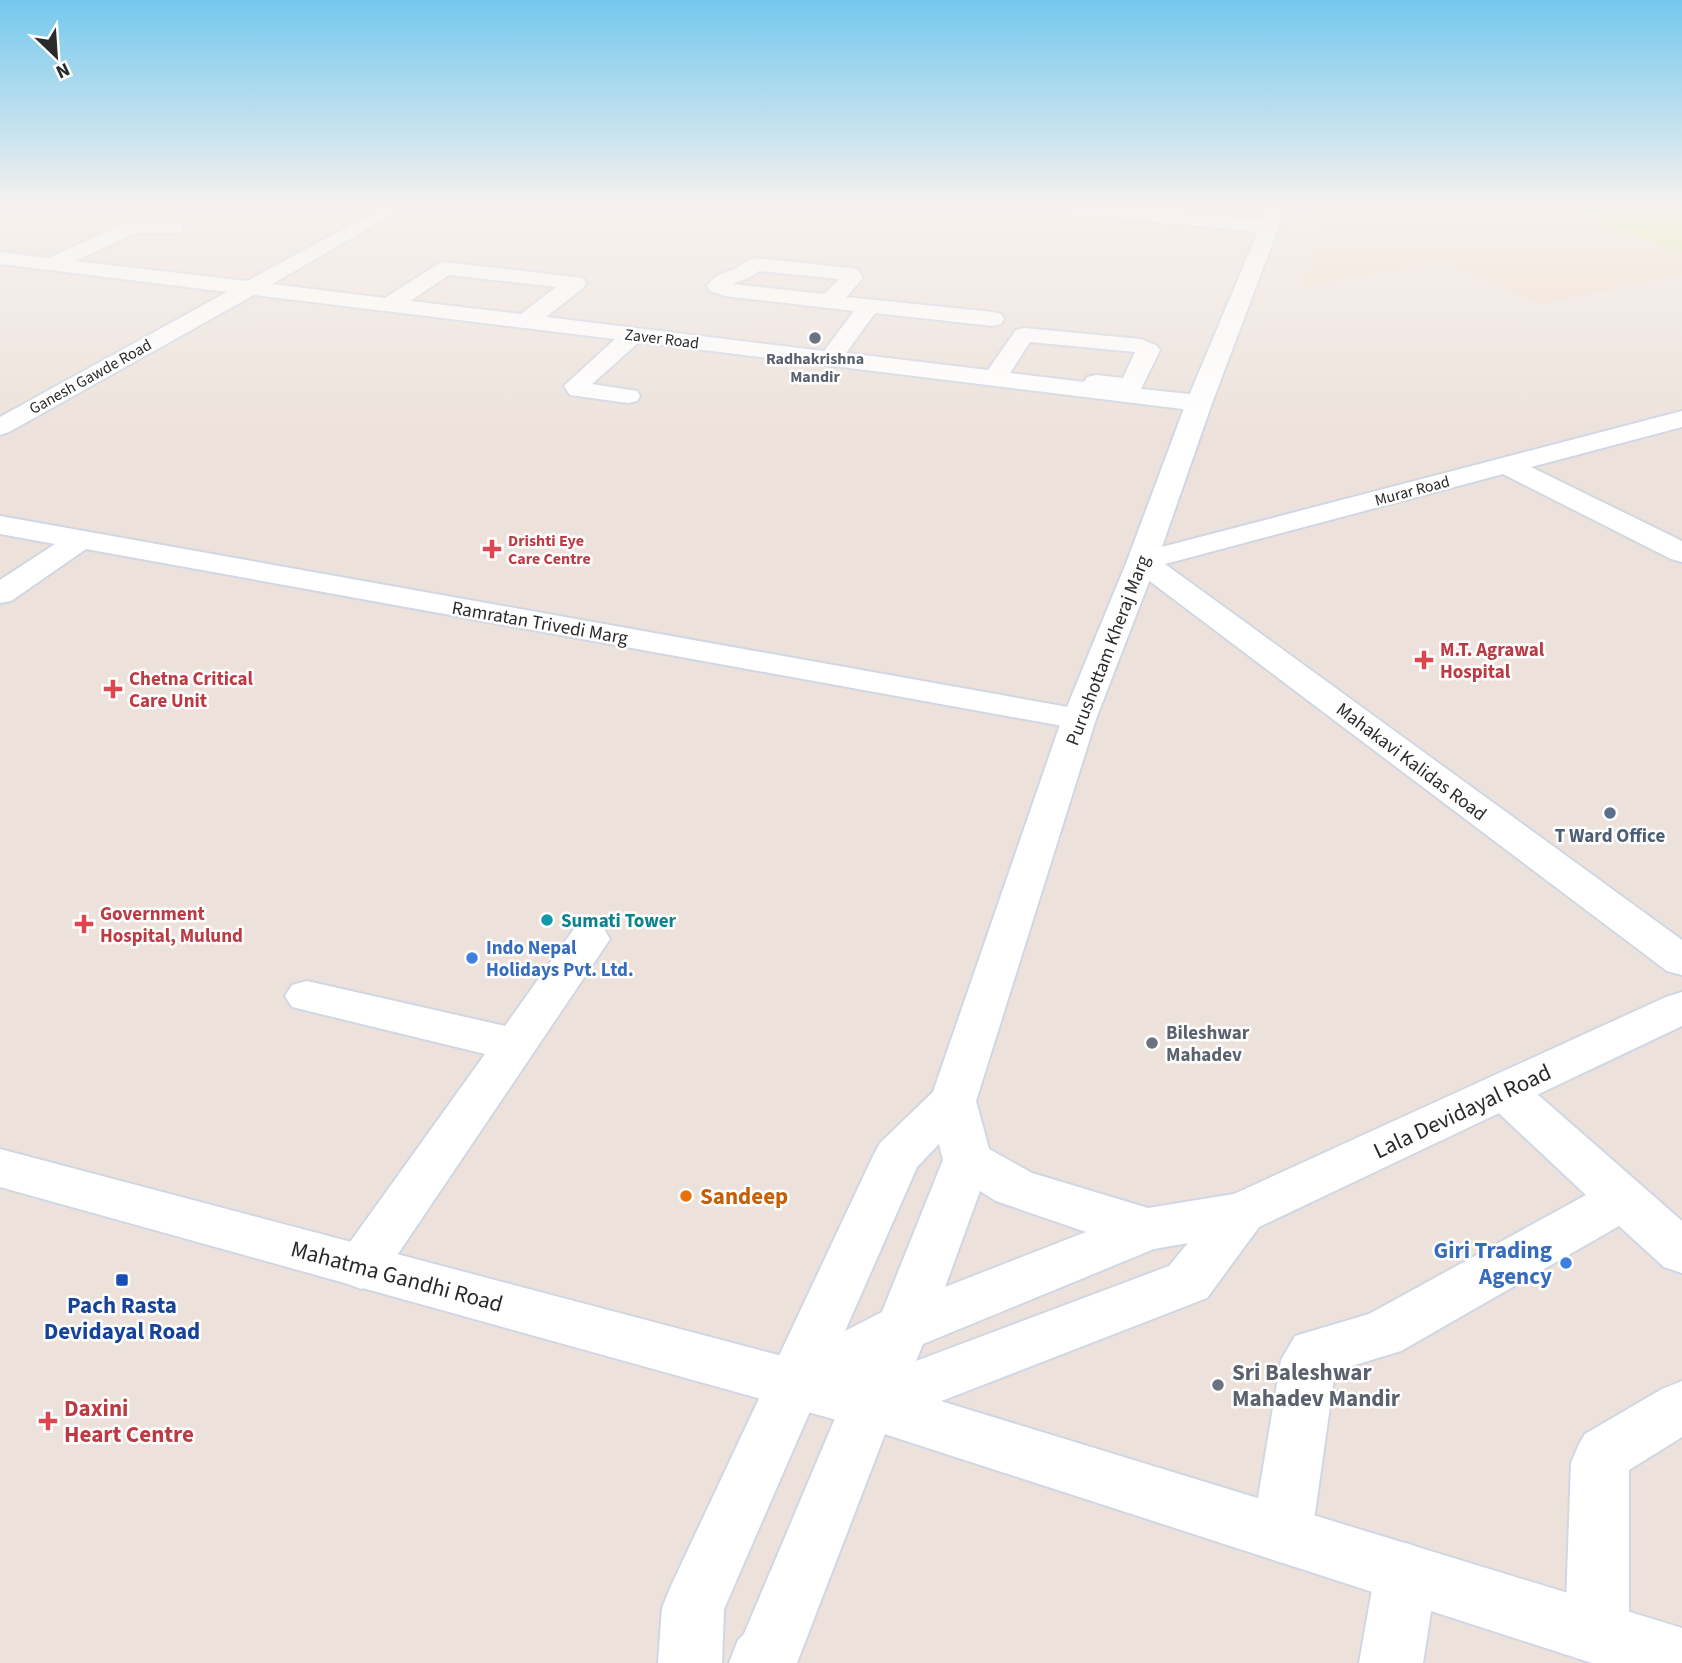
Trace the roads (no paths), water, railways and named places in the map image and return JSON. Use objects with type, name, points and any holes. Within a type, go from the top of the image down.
[{"type":"street","name":"Zaver Road","points":[[203,283],[830,359],[1070,383]]},
{"type":"street","name":"Ganesh Gawde Road","points":[[0,427],[257,283]]},
{"type":"street","points":[[389,305],[423,283]]},
{"type":"street","points":[[527,321],[575,283],[572,283]]},
{"type":"street","points":[[721,283],[718,286],[724,290],[993,319]]},
{"type":"street","points":[[829,302],[848,283]]},
{"type":"street","name":"Purushottam Kheraj Marg","points":[[953,1101],[1079,719],[1247,283]]},
{"type":"street","points":[[830,359],[869,306]]},
{"type":"street","points":[[998,374],[1024,335],[1030,334],[1146,347],[1148,350],[1132,384],[1070,383]]},
{"type":"street","points":[[628,396],[579,390],[576,386],[634,335]]},
{"type":"street","points":[[1137,373],[1170,376]]},
{"type":"street","points":[[1070,383],[1199,403]]},
{"type":"street","name":"Murar Road","points":[[1142,561],[1682,419]]},
{"type":"street","points":[[1506,465],[1682,553]]},
{"type":"street","name":"Ramratan Trivedi Marg","points":[[0,524],[1079,719]]},
{"type":"street","points":[[0,594],[81,539]]},
{"type":"street","name":"Mahakavi Kalidas Road","points":[[1142,561],[1682,961]]},
{"type":"street","points":[[361,1266],[589,939]]},
{"type":"street","points":[[307,996],[516,1045]]},
{"type":"street","name":"Lala Devidayal Road","points":[[1241,1213],[1682,1008]]},
{"type":"street","points":[[1504,1091],[1682,1252]]},
{"type":"street","points":[[761,1663],[767,1657],[869,1404],[903,1328],[967,1160],[953,1101]]},
{"type":"street","points":[[690,1663],[693,1608],[897,1156],[953,1101]]},
{"type":"street","points":[[967,1160],[1014,1187],[1063,1205],[1148,1229]]},
{"type":"street","name":"Mahatma Gandhi Road","points":[[0,1168],[869,1404],[1682,1660]]},
{"type":"street","points":[[1282,1534],[1308,1360],[1314,1353],[1382,1334],[1623,1199]]},
{"type":"street","points":[[794,1385],[903,1328],[1148,1229],[1241,1213]]},
{"type":"street","points":[[869,1404],[1188,1282],[1241,1213]]},
{"type":"street","points":[[1597,1634],[1601,1463],[1605,1453],[1682,1407]]},
{"type":"street","points":[[1391,1663],[1406,1573]]},
{"type":"place","name":"Radhakrishna Mandir","points":[[815,338]]},
{"type":"place","name":"Drishti Eye Care Centre","points":[[492,549]]},
{"type":"place","name":"M.T. Agrawal Hospital","points":[[1424,660]]},
{"type":"place","name":"Chetna Critical Care Unit","points":[[113,689]]},
{"type":"place","name":"T Ward Office","points":[[1610,813]]},
{"type":"place","name":"Sumati Tower","points":[[547,920]]},
{"type":"place","name":"Government Hospital, Mulund","points":[[84,924]]},
{"type":"place","name":"Indo Nepal Holidays Pvt. Ltd.","points":[[472,958]]},
{"type":"place","name":"Bileshwar Mahadev","points":[[1152,1043]]},
{"type":"place","name":"Sandeep","points":[[686,1196]]},
{"type":"place","name":"Giri Trading Agency","points":[[1566,1263]]},
{"type":"place","name":"Pach Rasta Devidayal Road","points":[[122,1280]]},
{"type":"place","name":"Sri Baleshwar Mahadev Mandir","points":[[1218,1385]]},
{"type":"place","name":"Daxini Heart Centre","points":[[48,1421]]}]
